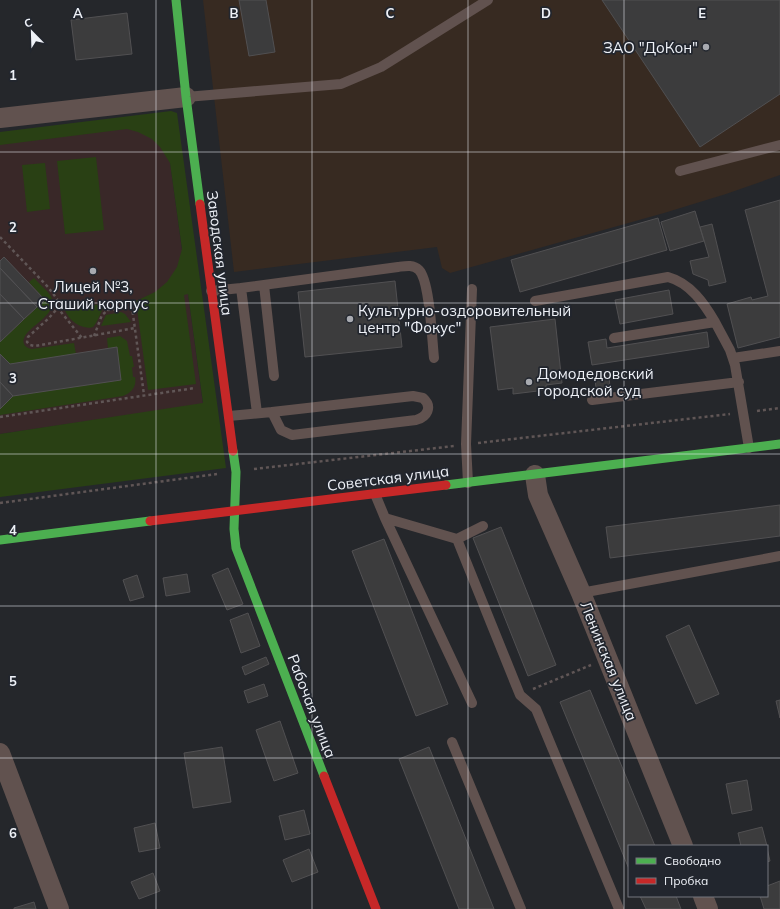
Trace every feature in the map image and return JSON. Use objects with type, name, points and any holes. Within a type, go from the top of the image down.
[{"type":"street","name":"Заводская улица","points":[[176,0],[186,97],[236,472],[236,510]]},
{"type":"street","points":[[0,118],[186,97]]},
{"type":"street","name":"Советская улица","points":[[0,540],[780,444]]},
{"type":"street","name":"Ленинская улица","points":[[535,475],[538,495],[608,658],[683,845]]},
{"type":"street","name":"Рабочая улица","points":[[236,510],[234,535],[239,557],[376,909]]},
{"type":"street","points":[[0,753],[59,909]]},
{"type":"street","points":[[703,897],[708,909]]},
{"type":"lane","points":[[186,97],[341,84],[381,67],[488,0]]},
{"type":"lane","points":[[680,171],[780,145]]},
{"type":"lane","points":[[211,291],[398,267],[414,267],[421,273],[425,283],[434,358]]},
{"type":"lane","points":[[535,301],[668,277],[675,279],[692,292],[706,307],[733,358],[739,382],[749,448]]},
{"type":"lane","points":[[264,285],[274,376]]},
{"type":"lane","points":[[241,288],[257,413]]},
{"type":"lane","points":[[468,483],[466,444],[472,289]]},
{"type":"lane","points":[[614,338],[715,322]]},
{"type":"lane","points":[[733,358],[780,351]]},
{"type":"lane","points":[[592,400],[739,382]]},
{"type":"lane","points":[[228,416],[413,396],[423,398],[427,402],[428,408],[425,416],[416,420],[292,435],[281,430],[276,423],[272,412]]},
{"type":"lane","points":[[375,494],[472,703]]},
{"type":"lane","points":[[385,518],[457,539],[483,526]]},
{"type":"lane","points":[[457,539],[520,694],[536,709],[619,909]]},
{"type":"lane","points":[[581,593],[780,556]]},
{"type":"lane","points":[[452,742],[521,909]]},
{"type":"path","points":[[0,237],[57,299],[57,307],[48,319],[30,335],[27,340],[28,344],[35,346],[135,328]]},
{"type":"path","points":[[131,300],[144,395]]},
{"type":"path","points":[[107,303],[108,310]]},
{"type":"path","points":[[57,307],[82,338]]},
{"type":"path","points":[[94,336],[102,315],[108,310],[132,307]]},
{"type":"path","points":[[0,417],[195,388]]},
{"type":"path","points":[[0,503],[236,472],[780,408]]},
{"type":"path","points":[[520,694],[608,658]]},
{"type":"shaded area","points":[[203,0],[780,0],[780,175],[726,194],[664,213],[450,273],[442,268],[437,247],[234,272]]},
{"type":"shaded area","name":"Лицей №3, Сташий корпус","points":[[164,118],[203,404],[0,434],[0,139]]},
{"type":"green space","points":[[171,111],[177,113],[226,468],[0,497],[0,434],[203,403],[188,294],[184,295],[196,384],[148,390],[136,301],[155,292],[167,282],[177,267],[182,249],[170,163],[160,147],[152,139],[138,132],[127,129],[0,145],[0,132]]},
{"type":"green space","points":[[96,157],[104,230],[65,234],[57,161]]},
{"type":"green space","points":[[45,163],[50,209],[27,212],[22,165]]},
{"type":"green space","points":[[34,278],[51,297],[52,305],[47,315],[25,336],[23,341],[24,345],[27,348],[32,349],[74,343],[76,354],[10,364],[0,354],[0,342],[45,300],[29,282]]},
{"type":"green space","points":[[62,299],[83,305],[105,304],[95,325],[86,328],[75,323],[68,316]]},
{"type":"green space","points":[[121,312],[125,314],[131,322],[101,326],[106,315]]},
{"type":"green space","points":[[120,336],[127,341],[134,367],[132,367],[135,383],[133,389],[129,393],[123,396],[0,415],[0,409],[13,396],[121,380],[117,348],[108,349],[107,338]]},
{"type":"building","points":[[239,0],[266,0],[275,52],[249,56]]},
{"type":"building","name":"ЗАО \"ДоКон\"","points":[[602,0],[780,0],[780,94],[700,147]]},
{"type":"building","points":[[127,13],[132,54],[76,60],[71,20]]},
{"type":"building","points":[[780,200],[780,337],[738,348],[727,304],[751,297],[752,300],[768,296],[745,210]]},
{"type":"building","points":[[695,211],[704,241],[670,251],[661,222]]},
{"type":"building","points":[[658,218],[667,250],[520,292],[511,260]]},
{"type":"building","points":[[712,224],[726,282],[709,286],[708,280],[693,274],[690,261],[709,257],[700,227]]},
{"type":"building","points":[[4,257],[45,300],[37,307],[0,268],[0,261]]},
{"type":"building","points":[[0,268],[37,307],[24,319],[0,294]]},
{"type":"building","name":"Культурно-оздоровительный центр \"Фокус\"","points":[[395,281],[402,347],[305,357],[298,292]]},
{"type":"building","points":[[669,290],[673,314],[620,324],[615,300]]},
{"type":"building","points":[[0,294],[24,319],[0,342]]},
{"type":"building","points":[[555,319],[562,383],[546,385],[546,390],[513,394],[513,388],[498,390],[490,327]]},
{"type":"building","points":[[707,332],[709,347],[592,365],[588,342],[606,339],[607,348]]},
{"type":"building","points":[[117,347],[121,380],[13,396],[0,382],[0,354],[10,364]]},
{"type":"building","points":[[609,376],[610,388],[596,390],[595,377]]},
{"type":"building","points":[[0,382],[13,396],[0,409]]},
{"type":"building","points":[[780,505],[780,536],[610,558],[606,527]]},
{"type":"building","points":[[501,527],[556,665],[528,676],[473,538]]},
{"type":"building","points":[[384,539],[448,704],[416,716],[352,551]]},
{"type":"building","points":[[228,568],[243,604],[227,610],[212,575]]},
{"type":"building","points":[[187,574],[190,592],[166,596],[163,578]]},
{"type":"building","points":[[137,575],[144,597],[130,601],[123,580]]},
{"type":"building","points":[[248,613],[260,646],[241,653],[230,620]]},
{"type":"building","points":[[689,625],[719,694],[696,704],[666,636]]},
{"type":"building","points":[[266,657],[269,664],[245,675],[242,667]]},
{"type":"building","points":[[264,684],[268,696],[248,703],[244,691]]},
{"type":"building","points":[[590,690],[655,845],[628,845],[628,867],[560,702]]},
{"type":"building","points":[[780,700],[780,718],[776,701]]},
{"type":"building","points":[[280,721],[298,773],[274,781],[256,730]]},
{"type":"building","points":[[222,747],[231,802],[193,808],[184,753]]},
{"type":"building","points":[[429,747],[494,909],[459,909],[399,759]]},
{"type":"building","points":[[747,780],[752,810],[732,814],[726,784]]},
{"type":"building","points":[[304,810],[310,834],[285,840],[279,816]]},
{"type":"building","points":[[155,823],[160,848],[139,852],[134,828]]},
{"type":"building","points":[[762,827],[767,845],[741,845],[738,833]]},
{"type":"building","points":[[309,849],[318,872],[292,882],[283,860]]},
{"type":"building","points":[[153,873],[160,891],[139,899],[131,882]]},
{"type":"building","points":[[780,881],[780,909],[764,909],[760,897],[768,897],[768,886]]},
{"type":"building","points":[[640,897],[676,897],[681,909],[646,909]]},
{"type":"building","points":[[34,902],[36,909],[14,909],[14,908]]},
{"type":"traffic: fast","points":[[176,0],[186,97],[200,204]]},
{"type":"traffic: fast","points":[[446,485],[780,444]]},
{"type":"traffic: fast","points":[[233,451],[236,472],[234,529],[236,548],[324,776]]},
{"type":"traffic: fast","points":[[0,540],[150,521]]},
{"type":"traffic: jam","points":[[200,204],[233,451]]},
{"type":"traffic: jam","points":[[150,521],[446,485]]},
{"type":"traffic: jam","points":[[324,776],[376,909]]},
{"type":"place","name":"ЗАО \"ДоКон\"","points":[[706,47]]},
{"type":"place","name":"Лицей №3, Сташий корпус","points":[[93,271]]},
{"type":"place","name":"Культурно-оздоровительный центр \"Фокус\"","points":[[350,319]]},
{"type":"place","name":"Домодедовский городской суд","points":[[529,382]]}]
